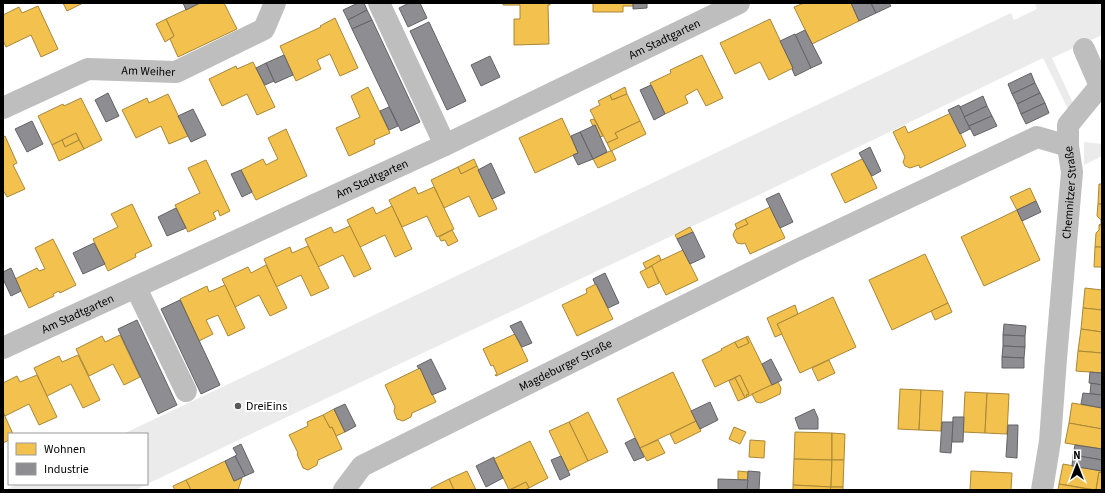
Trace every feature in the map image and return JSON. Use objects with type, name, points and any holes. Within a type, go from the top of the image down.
[{"type":"street","name":"Am Weiher","points":[[3,108],[88,69],[176,72],[264,29],[275,3]]},
{"type":"street","points":[[379,3],[445,145]]},
{"type":"street","name":"Am Stadtgarten","points":[[3,348],[445,145],[739,3]]},
{"type":"street","points":[[1068,146],[1068,126],[1100,86],[1084,49]]},
{"type":"street","name":"Chemnitzer Straße","points":[[795,251],[1037,137],[1068,146],[1072,172],[1050,441],[1042,490]]},
{"type":"street","name":"Magdeburger Straße","points":[[344,490],[362,466],[795,251]]},
{"type":"street","points":[[136,288],[186,391]]},
{"type":"shaded area","points":[[1035,3],[1102,3],[1102,35],[1052,58],[1073,103],[1069,111],[1043,58],[765,192],[148,484],[148,433],[125,433],[1011,13],[1014,20],[1037,9]]},
{"type":"shaded area","points":[[1084,142],[1102,144],[1102,156],[1084,165]]},
{"type":"shaded area","points":[[16,485],[145,485],[135,490],[5,490]]},
{"type":"building: Wohnen","points":[[63,3],[83,3],[67,11]]},
{"type":"building: Wohnen","points":[[200,3],[224,3],[237,29],[178,57],[170,39],[174,36],[166,19]]},
{"type":"building: Wohnen","points":[[503,3],[550,3],[550,5],[548,5],[549,44],[514,45],[514,19],[520,19],[520,5],[503,5]]},
{"type":"building: Wohnen","points":[[593,3],[633,3],[633,6],[623,6],[623,12],[593,12]]},
{"type":"building: Wohnen","points":[[804,3],[851,3],[859,21],[812,44],[794,7]]},
{"type":"building: Wohnen","points":[[38,6],[58,49],[41,57],[31,35],[6,47],[3,41],[3,15],[19,7],[22,13]]},
{"type":"building: Wohnen","points":[[335,18],[358,68],[340,76],[330,54],[317,60],[321,69],[296,81],[280,46],[321,27],[320,26]]},
{"type":"building: Wohnen","points":[[166,19],[174,36],[165,42],[156,24]]},
{"type":"building: Wohnen","points":[[770,19],[793,68],[769,80],[760,62],[735,74],[720,43]]},
{"type":"building: Wohnen","points":[[702,55],[723,98],[706,106],[697,89],[685,96],[688,103],[665,114],[650,83],[671,73],[670,70]]},
{"type":"building: Wohnen","points":[[253,62],[275,107],[257,115],[247,94],[222,106],[209,79],[236,66],[237,69]]},
{"type":"building: Wohnen","points":[[368,87],[390,133],[374,140],[375,144],[349,156],[336,128],[360,117],[351,96]]},
{"type":"building: Wohnen","points":[[625,87],[627,94],[612,100],[610,95]]},
{"type":"building: Wohnen","points":[[168,94],[188,136],[169,144],[161,126],[136,138],[122,110],[147,98],[149,103]]},
{"type":"building: Wohnen","points":[[627,94],[640,121],[615,133],[618,138],[607,143],[590,110],[600,105],[598,101],[610,95],[612,100]]},
{"type":"building: Wohnen","points":[[81,98],[102,140],[84,149],[76,133],[52,145],[38,116],[63,104],[64,106]]},
{"type":"building: Wohnen","points":[[951,113],[966,146],[920,168],[919,165],[910,168],[905,166],[903,162],[905,157],[893,132],[905,126],[908,133]]},
{"type":"building: Wohnen","points":[[562,118],[578,153],[535,173],[519,138]]},
{"type":"building: Wohnen","points":[[594,119],[603,136],[600,137],[595,125],[593,126],[590,120]]},
{"type":"building: Wohnen","points":[[640,121],[646,134],[611,151],[607,143],[618,138],[615,133]]},
{"type":"building: Wohnen","points":[[286,129],[307,176],[256,200],[241,170],[263,159],[266,165],[278,159],[268,138]]},
{"type":"building: Wohnen","points":[[76,133],[79,140],[65,147],[62,140]]},
{"type":"building: Wohnen","points":[[5,136],[17,163],[13,165],[25,189],[7,197],[3,190],[3,137]]},
{"type":"building: Wohnen","points":[[62,140],[65,147],[79,140],[84,149],[59,161],[52,145]]},
{"type":"building: Wohnen","points":[[612,151],[616,160],[598,168],[593,159]]},
{"type":"building: Wohnen","points":[[474,159],[477,166],[461,174],[458,167]]},
{"type":"building: Wohnen","points":[[862,159],[877,188],[845,203],[831,174]]},
{"type":"building: Wohnen","points":[[206,160],[230,211],[220,216],[218,210],[213,213],[216,219],[188,232],[175,205],[200,193],[188,168]]},
{"type":"building: Wohnen","points":[[477,166],[497,209],[479,217],[469,196],[444,208],[431,180],[458,167],[461,174]]},
{"type":"building: Wohnen","points":[[1099,184],[1102,184],[1102,204],[1098,204]]},
{"type":"building: Wohnen","points":[[415,187],[418,194],[434,187],[454,229],[437,237],[427,216],[402,227],[389,200]]},
{"type":"building: Wohnen","points":[[1030,188],[1036,201],[1017,210],[1010,197]]},
{"type":"building: Wohnen","points":[[132,204],[152,246],[135,254],[136,257],[108,271],[93,239],[118,227],[111,214]]},
{"type":"building: Wohnen","points":[[1098,204],[1102,204],[1102,225],[1099,225],[1101,224],[1101,220],[1097,216]]},
{"type":"building: Wohnen","points":[[392,206],[412,249],[395,257],[385,235],[360,247],[347,220],[373,207],[376,214]]},
{"type":"building: Wohnen","points":[[770,207],[785,238],[750,254],[745,243],[737,243],[733,235],[735,230],[748,224],[745,219]]},
{"type":"building: Wohnen","points":[[1017,210],[1040,260],[984,286],[961,237]]},
{"type":"building: Wohnen","points":[[745,219],[748,224],[737,229],[735,224]]},
{"type":"building: Wohnen","points":[[1099,225],[1102,225],[1102,247],[1095,247],[1096,233],[1099,230]]},
{"type":"building: Wohnen","points":[[350,226],[371,269],[354,277],[343,255],[318,267],[305,239],[331,227],[334,233]]},
{"type":"building: Wohnen","points":[[690,227],[693,232],[677,239],[675,235]]},
{"type":"building: Wohnen","points":[[452,230],[458,241],[448,246],[445,240],[441,241],[439,237]]},
{"type":"building: Wohnen","points":[[53,239],[76,285],[60,293],[59,291],[53,294],[54,296],[29,308],[15,279],[37,268],[39,271],[45,269],[35,248]]},
{"type":"building: Wohnen","points":[[308,246],[329,288],[311,296],[301,275],[276,287],[264,259],[290,247],[292,253]]},
{"type":"building: Wohnen","points":[[1095,247],[1102,247],[1102,267],[1094,267]]},
{"type":"building: Wohnen","points":[[683,250],[698,280],[666,295],[651,265]]},
{"type":"building: Wohnen","points":[[925,254],[948,303],[892,330],[869,280]]},
{"type":"building: Wohnen","points":[[659,255],[661,260],[646,269],[643,263]]},
{"type":"building: Wohnen","points":[[266,265],[287,308],[270,316],[259,295],[235,307],[222,279],[248,267],[251,273]]},
{"type":"building: Wohnen","points":[[652,266],[659,283],[648,288],[640,272]]},
{"type":"building: Wohnen","points":[[596,284],[613,319],[577,336],[562,305],[587,293],[586,289]]},
{"type":"building: Wohnen","points":[[225,285],[245,328],[228,336],[218,315],[206,320],[213,334],[199,341],[180,299],[207,286],[209,292]]},
{"type":"building: Wohnen","points":[[1085,288],[1102,290],[1102,310],[1083,308]]},
{"type":"building: Wohnen","points":[[833,297],[856,347],[800,373],[777,324]]},
{"type":"building: Wohnen","points":[[948,303],[952,312],[935,320],[931,311]]},
{"type":"building: Wohnen","points":[[795,305],[798,314],[777,324],[782,334],[775,337],[767,318]]},
{"type":"building: Wohnen","points":[[1083,308],[1102,310],[1102,332],[1081,329]]},
{"type":"building: Wohnen","points":[[1081,329],[1102,332],[1102,353],[1078,351]]},
{"type":"building: Wohnen","points":[[515,334],[528,361],[496,376],[495,375],[497,374],[493,365],[491,366],[483,349]]},
{"type":"building: Wohnen","points":[[120,335],[140,377],[124,385],[113,364],[89,376],[76,349],[102,336],[105,342]]},
{"type":"building: Wohnen","points":[[748,336],[772,385],[747,397],[746,395],[749,394],[740,375],[715,387],[702,360],[735,342],[738,348],[749,343],[746,337]]},
{"type":"building: Wohnen","points":[[746,337],[749,343],[738,348],[735,342]]},
{"type":"building: Wohnen","points":[[1078,351],[1102,353],[1102,373],[1076,371]]},
{"type":"building: Wohnen","points":[[78,355],[100,400],[83,408],[71,384],[47,396],[34,368],[59,356],[62,362]]},
{"type":"building: Wohnen","points":[[829,360],[835,373],[818,381],[812,368]]},
{"type":"building: Wohnen","points":[[420,368],[436,402],[412,413],[411,417],[403,421],[397,419],[394,411],[395,407],[385,385]]},
{"type":"building: Wohnen","points":[[673,372],[696,421],[640,448],[617,399]]},
{"type":"building: Wohnen","points":[[37,375],[57,417],[39,425],[29,404],[5,416],[3,412],[3,383],[17,376],[20,382]]},
{"type":"building: Wohnen","points":[[740,375],[749,394],[746,395],[747,397],[745,398],[735,378]]},
{"type":"building: Wohnen","points":[[735,378],[745,398],[738,401],[729,381]]},
{"type":"building: Wohnen","points":[[778,382],[781,388],[780,394],[761,403],[756,402],[752,394]]},
{"type":"building: Wohnen","points":[[900,389],[921,390],[919,430],[898,429]]},
{"type":"building: Wohnen","points":[[921,390],[943,391],[941,431],[919,430]]},
{"type":"building: Wohnen","points":[[965,392],[987,393],[985,433],[963,432]]},
{"type":"building: Wohnen","points":[[987,393],[1009,394],[1007,434],[985,433]]},
{"type":"building: Wohnen","points":[[1072,403],[1102,408],[1102,429],[1069,423]]},
{"type":"building: Wohnen","points":[[334,409],[345,432],[336,436],[332,427],[330,428],[323,415]]},
{"type":"building: Wohnen","points":[[3,412],[13,433],[8,433],[8,440],[3,443]]},
{"type":"building: Wohnen","points":[[588,412],[608,452],[588,461],[569,422]]},
{"type":"building: Wohnen","points":[[323,415],[330,428],[332,427],[342,449],[318,460],[317,465],[308,470],[303,468],[297,454],[298,453],[289,435],[308,426],[307,422]]},
{"type":"building: Wohnen","points":[[696,421],[701,431],[675,444],[670,434]]},
{"type":"building: Wohnen","points":[[569,422],[588,461],[568,471],[549,431]]},
{"type":"building: Wohnen","points":[[1069,423],[1102,429],[1102,449],[1065,443]]},
{"type":"building: Wohnen","points":[[734,427],[746,432],[740,444],[729,439]]},
{"type":"building: Wohnen","points":[[795,432],[832,433],[832,460],[794,459]]},
{"type":"building: Wohnen","points":[[832,433],[845,434],[844,460],[832,460]]},
{"type":"building: Wohnen","points":[[658,440],[665,453],[647,461],[640,448]]},
{"type":"building: Wohnen","points":[[750,440],[765,441],[764,458],[749,457]]},
{"type":"building: Wohnen","points":[[530,441],[548,478],[529,488],[526,482],[509,490],[494,459]]},
{"type":"building: Wohnen","points":[[794,459],[832,460],[831,487],[793,485]]},
{"type":"building: Wohnen","points":[[832,460],[844,460],[843,487],[831,487]]},
{"type":"building: Wohnen","points":[[225,461],[234,481],[242,478],[238,490],[191,490],[186,480]]},
{"type":"building: Wohnen","points":[[1063,464],[1102,471],[1102,473],[1099,472],[1096,490],[1059,484]]},
{"type":"building: Wohnen","points":[[467,471],[476,490],[454,490],[449,479]]},
{"type":"building: Wohnen","points":[[738,471],[748,472],[748,480],[738,480]]},
{"type":"building: Wohnen","points":[[971,471],[1012,473],[1011,490],[970,490]]},
{"type":"building: Wohnen","points":[[1099,472],[1102,473],[1102,490],[1096,490]]},
{"type":"building: Wohnen","points":[[449,479],[454,490],[432,490],[431,488]]},
{"type":"building: Wohnen","points":[[186,480],[191,490],[175,490],[173,486]]},
{"type":"building: Wohnen","points":[[526,482],[529,488],[524,490],[510,490]]},
{"type":"building: Wohnen","points":[[1059,484],[1093,490],[1058,490]]},
{"type":"building: Wohnen","points":[[793,485],[831,487],[830,490],[793,490]]},
{"type":"building: Wohnen","points":[[831,487],[843,487],[843,490],[830,490]]},
{"type":"building: Industrie","points":[[183,3],[200,3],[186,10]]},
{"type":"building: Industrie","points":[[358,3],[364,3],[367,10],[348,20],[343,10]]},
{"type":"building: Industrie","points":[[409,3],[420,3],[427,18],[408,27],[399,8]]},
{"type":"building: Industrie","points":[[633,3],[647,3],[647,8],[633,9]]},
{"type":"building: Industrie","points":[[851,3],[871,3],[876,13],[859,21]]},
{"type":"building: Industrie","points":[[871,3],[889,3],[891,6],[876,13]]},
{"type":"building: Industrie","points":[[367,10],[372,20],[352,29],[348,20]]},
{"type":"building: Industrie","points":[[372,20],[420,122],[401,131],[352,29]]},
{"type":"building: Industrie","points":[[429,22],[466,101],[447,110],[410,31]]},
{"type":"building: Industrie","points":[[805,30],[822,63],[811,68],[795,35]]},
{"type":"building: Industrie","points":[[795,34],[811,68],[795,76],[792,69],[793,68],[780,41]]},
{"type":"building: Industrie","points":[[284,55],[293,75],[275,83],[266,63]]},
{"type":"building: Industrie","points":[[490,56],[500,77],[481,86],[471,65]]},
{"type":"building: Industrie","points":[[266,63],[274,81],[265,85],[256,68]]},
{"type":"building: Industrie","points":[[1031,73],[1035,83],[1012,94],[1008,84]]},
{"type":"building: Industrie","points":[[1035,83],[1040,93],[1017,104],[1012,94]]},
{"type":"building: Industrie","points":[[651,85],[665,114],[654,120],[640,90]]},
{"type":"building: Industrie","points":[[108,93],[119,116],[106,122],[95,100]]},
{"type":"building: Industrie","points":[[1040,93],[1045,103],[1021,114],[1017,104]]},
{"type":"building: Industrie","points":[[983,96],[987,106],[964,117],[960,107]]},
{"type":"building: Industrie","points":[[1045,103],[1049,113],[1026,124],[1021,114]]},
{"type":"building: Industrie","points":[[959,105],[970,129],[960,134],[948,110]]},
{"type":"building: Industrie","points":[[987,106],[992,116],[969,126],[964,117]]},
{"type":"building: Industrie","points":[[389,107],[398,126],[389,130],[380,111]]},
{"type":"building: Industrie","points":[[193,109],[206,135],[191,142],[178,116]]},
{"type":"building: Industrie","points":[[992,116],[997,126],[974,136],[969,126]]},
{"type":"building: Industrie","points":[[32,121],[43,144],[27,152],[15,129]]},
{"type":"building: Industrie","points":[[595,125],[607,152],[593,159],[580,132]]},
{"type":"building: Industrie","points":[[580,132],[593,159],[578,165],[573,155],[578,153],[571,136]]},
{"type":"building: Industrie","points":[[870,147],[881,171],[872,176],[859,153]]},
{"type":"building: Industrie","points":[[491,163],[505,193],[492,199],[478,170]]},
{"type":"building: Industrie","points":[[241,170],[252,192],[242,197],[231,174]]},
{"type":"building: Industrie","points":[[779,193],[793,222],[780,228],[766,199]]},
{"type":"building: Industrie","points":[[1036,201],[1041,212],[1022,221],[1017,210]]},
{"type":"building: Industrie","points":[[176,208],[186,228],[167,236],[158,217]]},
{"type":"building: Industrie","points":[[693,232],[705,257],[690,264],[677,239]]},
{"type":"building: Industrie","points":[[94,243],[105,264],[83,274],[73,253]]},
{"type":"building: Industrie","points":[[11,268],[21,291],[11,296],[3,279],[3,272]]},
{"type":"building: Industrie","points":[[605,273],[619,303],[608,308],[593,279]]},
{"type":"building: Industrie","points":[[180,300],[220,385],[201,394],[161,309]]},
{"type":"building: Industrie","points":[[137,320],[177,405],[158,414],[118,329]]},
{"type":"building: Industrie","points":[[521,321],[532,343],[522,347],[510,326]]},
{"type":"building: Industrie","points":[[1004,324],[1026,326],[1025,336],[1003,335]]},
{"type":"building: Industrie","points":[[1003,335],[1025,336],[1025,347],[1003,346]]},
{"type":"building: Industrie","points":[[1003,346],[1025,347],[1024,358],[1002,357]]},
{"type":"building: Industrie","points":[[1002,357],[1024,358],[1024,368],[1002,368]]},
{"type":"building: Industrie","points":[[431,359],[446,389],[432,395],[420,368],[419,369],[417,366]]},
{"type":"building: Industrie","points":[[771,359],[782,380],[772,385],[762,364]]},
{"type":"building: Industrie","points":[[1090,372],[1102,373],[1102,385],[1089,383]]},
{"type":"building: Industrie","points":[[1091,383],[1102,385],[1102,395],[1090,394]]},
{"type":"building: Industrie","points":[[1083,393],[1102,395],[1102,408],[1081,404]]},
{"type":"building: Industrie","points":[[710,402],[718,420],[700,429],[691,411]]},
{"type":"building: Industrie","points":[[345,404],[356,426],[345,432],[334,409]]},
{"type":"building: Industrie","points":[[814,409],[818,418],[818,429],[799,429],[795,418]]},
{"type":"building: Industrie","points":[[953,417],[964,417],[963,442],[952,442]]},
{"type":"building: Industrie","points":[[942,422],[953,422],[951,453],[940,452]]},
{"type":"building: Industrie","points":[[1008,425],[1018,425],[1017,458],[1006,457]]},
{"type":"building: Industrie","points":[[635,438],[644,457],[634,461],[625,443]]},
{"type":"building: Industrie","points":[[241,444],[254,472],[245,476],[235,456],[237,455],[233,448]]},
{"type":"building: Industrie","points":[[1075,445],[1102,449],[1102,460],[1073,455]]},
{"type":"building: Industrie","points":[[1073,455],[1102,460],[1102,471],[1072,466]]},
{"type":"building: Industrie","points":[[235,456],[245,476],[234,481],[225,461]]},
{"type":"building: Industrie","points":[[561,456],[570,475],[560,480],[551,460]]},
{"type":"building: Industrie","points":[[494,457],[503,478],[486,487],[476,466]]},
{"type":"building: Industrie","points":[[748,471],[760,472],[759,490],[747,490]]},
{"type":"building: Industrie","points":[[718,479],[748,480],[747,490],[718,490]]},
{"type":"place","name":"DreiEins","points":[[238,406]]}]
